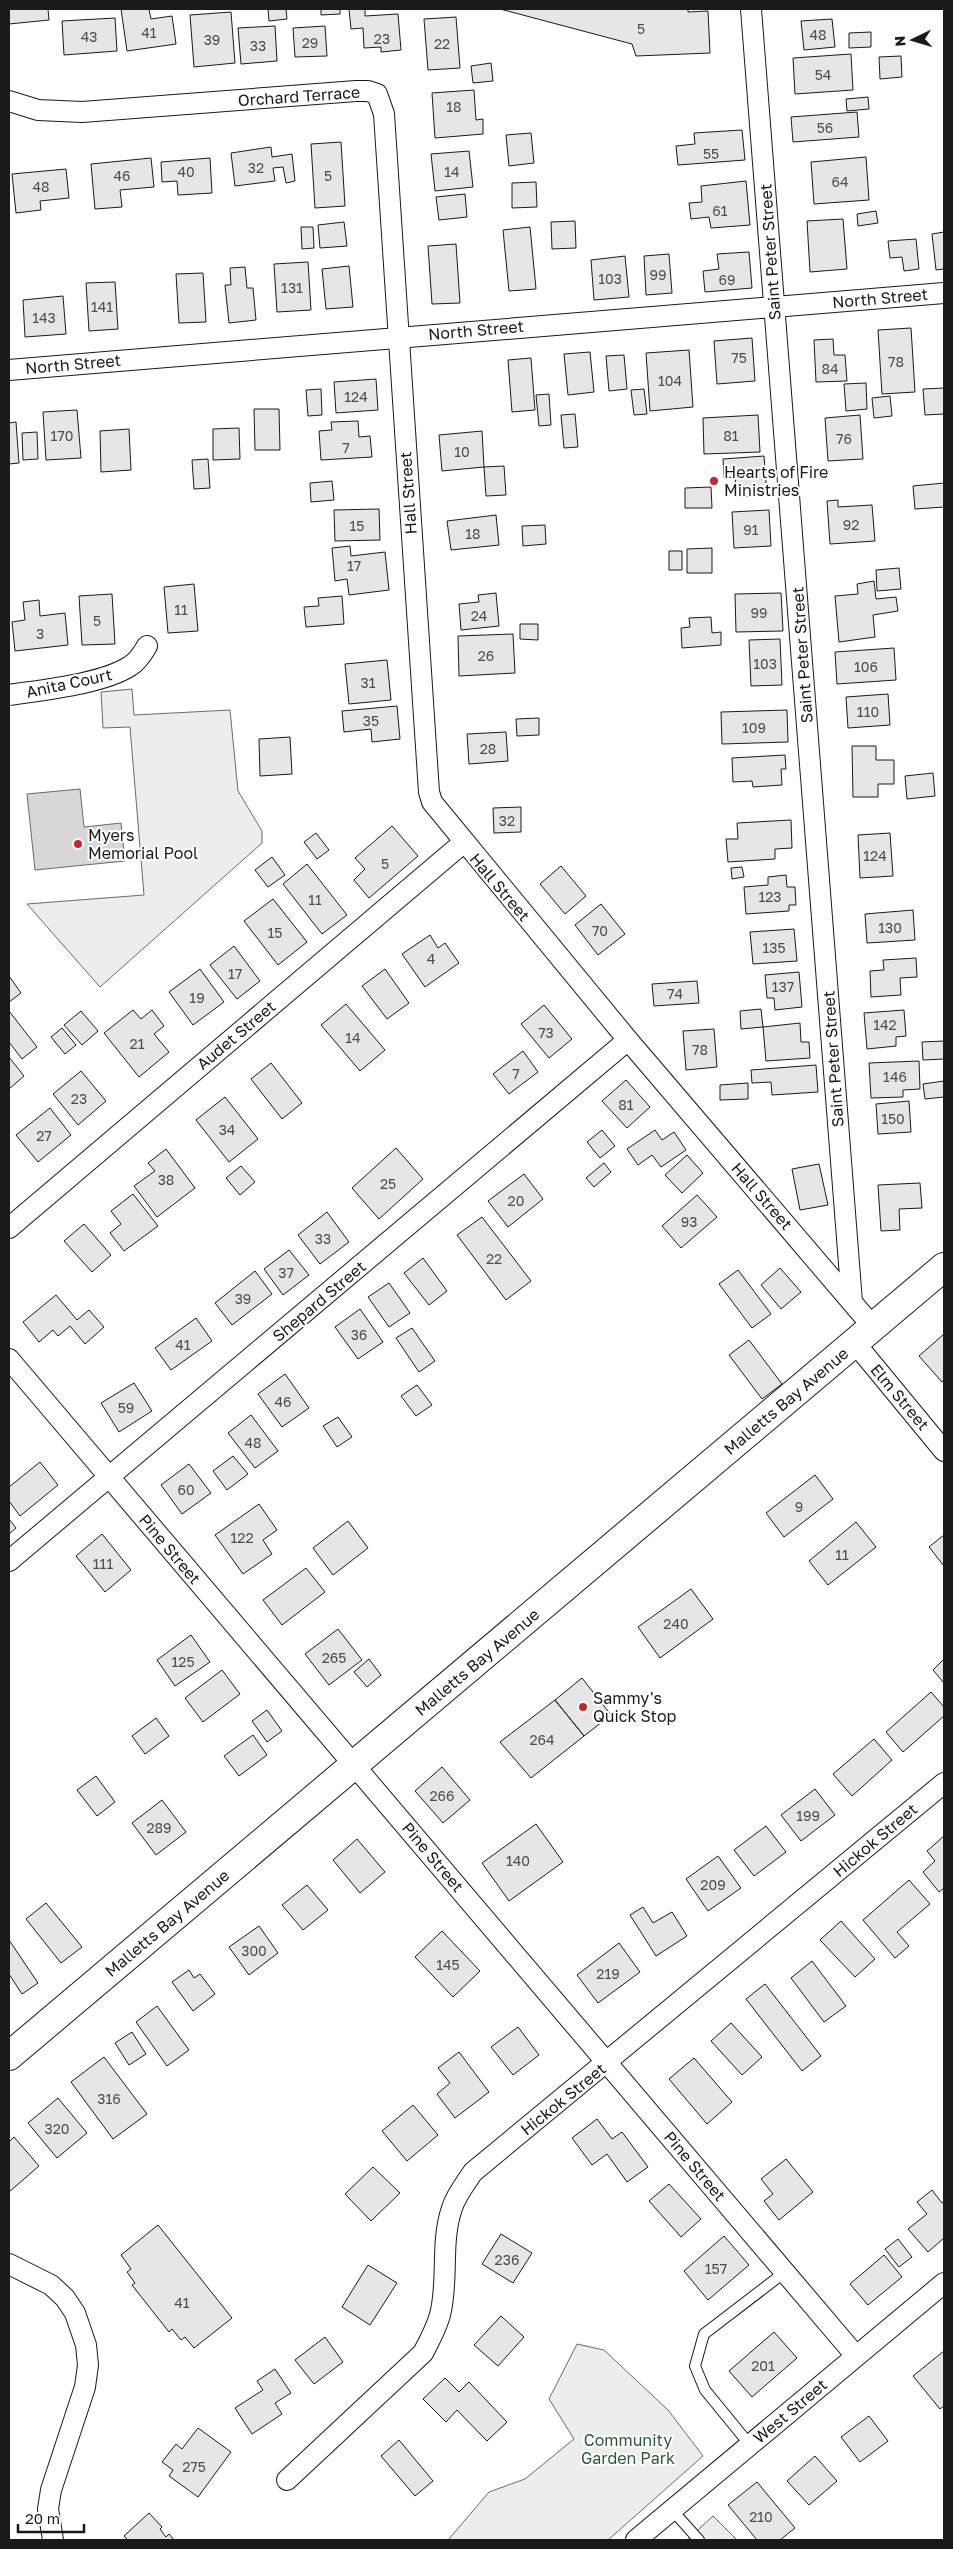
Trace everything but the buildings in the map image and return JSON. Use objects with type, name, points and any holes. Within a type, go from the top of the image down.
[{"type":"street","name":"Saint Peter Street","points":[[751,9],[852,1302]]},
{"type":"street","name":"Orchard Terrace","points":[[9,101],[38,110],[82,112],[356,91],[368,91],[376,94],[384,114],[398,336]]},
{"type":"street","name":"North Street","points":[[9,370],[398,336],[944,293]]},
{"type":"street","name":"Hall Street","points":[[398,336],[429,792],[432,802],[463,843],[628,1040],[852,1302],[864,1335]]},
{"type":"street","name":"Anita Court","points":[[9,695],[60,687],[114,674],[130,666],[148,646]]},
{"type":"street","name":"Audet Street","points":[[9,1228],[463,843]]},
{"type":"street","name":"Shepard Street","points":[[9,1561],[628,1040]]},
{"type":"street","name":"Malletts Bay Avenue","points":[[9,2056],[944,1267]]},
{"type":"street","name":"Elm Street","points":[[864,1335],[944,1451]]},
{"type":"street","name":"Pine Street","points":[[9,1359],[110,1476],[244,1638],[356,1765],[856,2356]]},
{"type":"street","name":"Hickok Street","points":[[287,2480],[423,2353],[435,2332],[440,2313],[447,2226],[452,2208],[473,2172],[944,1783]]},
{"type":"street","points":[[9,2264],[51,2285],[65,2298],[75,2313],[86,2345],[88,2365],[85,2387],[51,2490],[48,2509],[53,2540]]},
{"type":"street","name":"West Street","points":[[636,2540],[944,2283]]},
{"type":"lane","points":[[750,2445],[706,2390],[695,2366],[704,2334],[785,2272]]},
{"type":"lane","points":[[672,2510],[699,2540]]},
{"type":"shaded area","points":[[132,689],[134,715],[230,710],[238,791],[262,831],[262,843],[100,987],[27,904],[144,895],[130,727],[103,728],[101,692]]},
{"type":"shaded area","name":"Myers Memorial Pool","points":[[80,789],[84,827],[121,823],[125,861],[35,870],[27,794]]},
{"type":"shaded area","name":"Community Garden Park","points":[[577,2344],[604,2350],[668,2410],[703,2456],[608,2540],[448,2540],[489,2492],[525,2479],[574,2439],[549,2399]]},
{"type":"shaded area","points":[[713,2516],[737,2540],[687,2540]]},
{"type":"place","name":"Hearts of Fire Ministries","points":[[714,481]]},
{"type":"place","name":"Myers Memorial Pool","points":[[78,844]]},
{"type":"place","name":"Sammy's Quick Stop","points":[[583,1707]]}]
